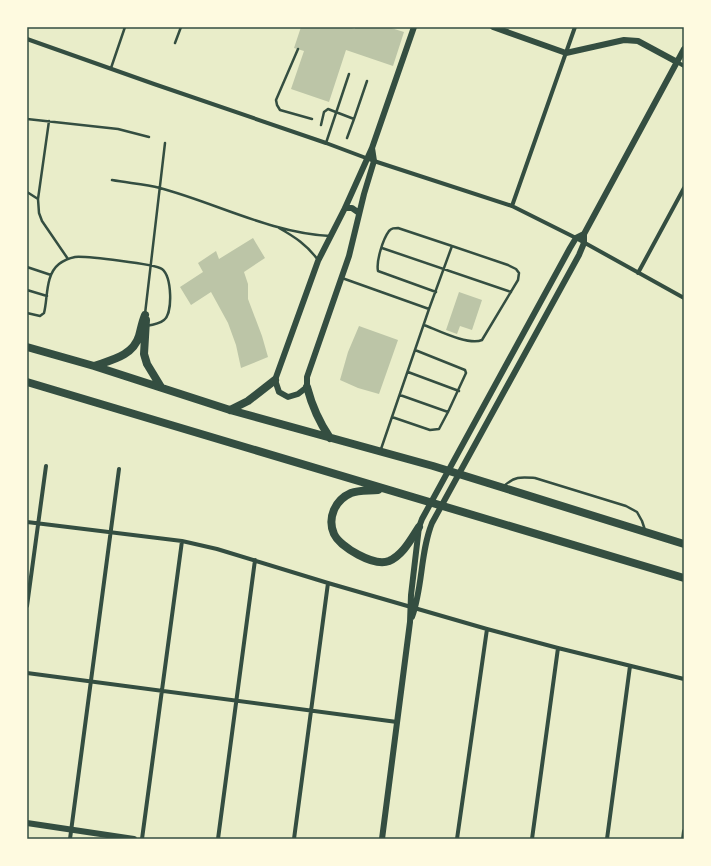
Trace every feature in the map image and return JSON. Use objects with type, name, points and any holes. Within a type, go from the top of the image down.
[{"type":"highway","points":[[145,315],[146,326],[144,354],[146,364],[161,387]]},
{"type":"highway","points":[[94,366],[121,357],[134,346],[139,337],[145,315]]},
{"type":"highway","points":[[27,347],[94,366],[230,410],[433,466],[684,544]]},
{"type":"highway","points":[[230,410],[248,400],[275,380]]},
{"type":"highway","points":[[27,382],[684,578]]},
{"type":"highway","points":[[307,387],[320,425],[330,438]]},
{"type":"highway","points":[[386,490],[360,491],[350,494],[340,500],[335,506],[331,516],[334,535],[339,541],[351,551],[365,558],[379,562],[387,562],[401,552],[420,523]]},
{"type":"street","points":[[372,148],[374,161],[359,213],[349,256],[307,377],[307,387],[293,397],[288,397],[278,392],[275,380],[318,261],[345,208],[372,148],[414,27]]},
{"type":"street","points":[[493,27],[566,52],[624,40],[631,40],[638,42],[684,66]]},
{"type":"street","points":[[512,206],[575,27]]},
{"type":"street","points":[[27,39],[374,161],[512,206],[576,238],[684,298]]},
{"type":"street","points":[[382,839],[410,622],[427,539],[432,523],[584,243],[584,234],[684,49]]},
{"type":"street","points":[[638,273],[684,188]]},
{"type":"street","points":[[345,208],[352,208],[359,213]]},
{"type":"street","points":[[413,607],[420,523],[576,238],[584,234]]},
{"type":"street","points":[[27,606],[46,466]]},
{"type":"street","points":[[70,839],[120,469]]},
{"type":"street","points":[[27,522],[182,541],[217,549],[328,583],[558,648],[684,679]]},
{"type":"street","points":[[142,839],[182,541]]},
{"type":"street","points":[[218,839],[256,560]]},
{"type":"street","points":[[294,839],[328,583]]},
{"type":"street","points":[[457,839],[487,628]]},
{"type":"street","points":[[532,839],[558,648]]},
{"type":"street","points":[[607,839],[630,666]]},
{"type":"street","points":[[27,673],[397,722]]},
{"type":"street","points":[[27,823],[134,839]]},
{"type":"street","points":[[683,839],[684,831]]},
{"type":"lane","points":[[110,69],[125,27]]},
{"type":"lane","points":[[175,43],[181,27]]},
{"type":"lane","points":[[298,49],[276,100],[276,105],[280,110],[312,119]]},
{"type":"lane","points":[[326,143],[349,74]]},
{"type":"lane","points":[[348,138],[368,81]]},
{"type":"lane","points":[[321,125],[324,112],[326,110],[354,119]]},
{"type":"lane","points":[[27,119],[118,129],[149,137]]},
{"type":"lane","points":[[49,121],[38,199],[39,213],[42,221],[68,259]]},
{"type":"lane","points":[[145,315],[165,143]]},
{"type":"lane","points":[[112,180],[159,188],[277,227],[309,234],[330,236]]},
{"type":"lane","points":[[27,192],[38,199]]},
{"type":"lane","points":[[277,227],[307,246],[318,261]]},
{"type":"lane","points":[[424,325],[473,342],[482,340],[511,292],[519,273],[516,269],[508,265],[395,228],[389,232],[378,260],[378,271],[436,292]]},
{"type":"lane","points":[[380,452],[452,246]]},
{"type":"lane","points":[[382,248],[511,292]]},
{"type":"lane","points":[[27,313],[40,316],[44,313],[51,275],[58,265],[68,259],[84,257],[161,268],[166,273],[169,278],[170,288],[169,310],[164,320],[159,323],[146,326]]},
{"type":"lane","points":[[27,268],[51,275]]},
{"type":"lane","points":[[342,278],[430,309]]},
{"type":"lane","points":[[27,290],[47,296]]},
{"type":"lane","points":[[392,417],[430,430],[436,430],[440,427],[448,412],[466,373],[465,370],[415,350]]},
{"type":"lane","points":[[408,372],[459,390]]},
{"type":"lane","points":[[400,395],[448,412]]},
{"type":"lane","points":[[502,488],[512,479],[525,477],[535,478],[609,500],[637,512],[646,532]]},
{"type":"building","points":[[301,27],[348,27],[355,29],[355,27],[388,27],[404,32],[393,66],[346,50],[329,102],[291,89],[304,51],[294,48]]},
{"type":"building","points":[[253,238],[265,258],[244,272],[248,284],[248,299],[268,357],[241,368],[236,345],[228,323],[211,292],[191,305],[180,287],[203,272],[198,263],[216,251],[219,259]]},
{"type":"building","points":[[459,292],[482,300],[472,330],[460,326],[457,334],[446,330]]},
{"type":"building","points":[[359,326],[398,340],[379,394],[358,388],[340,380],[348,352]]}]
